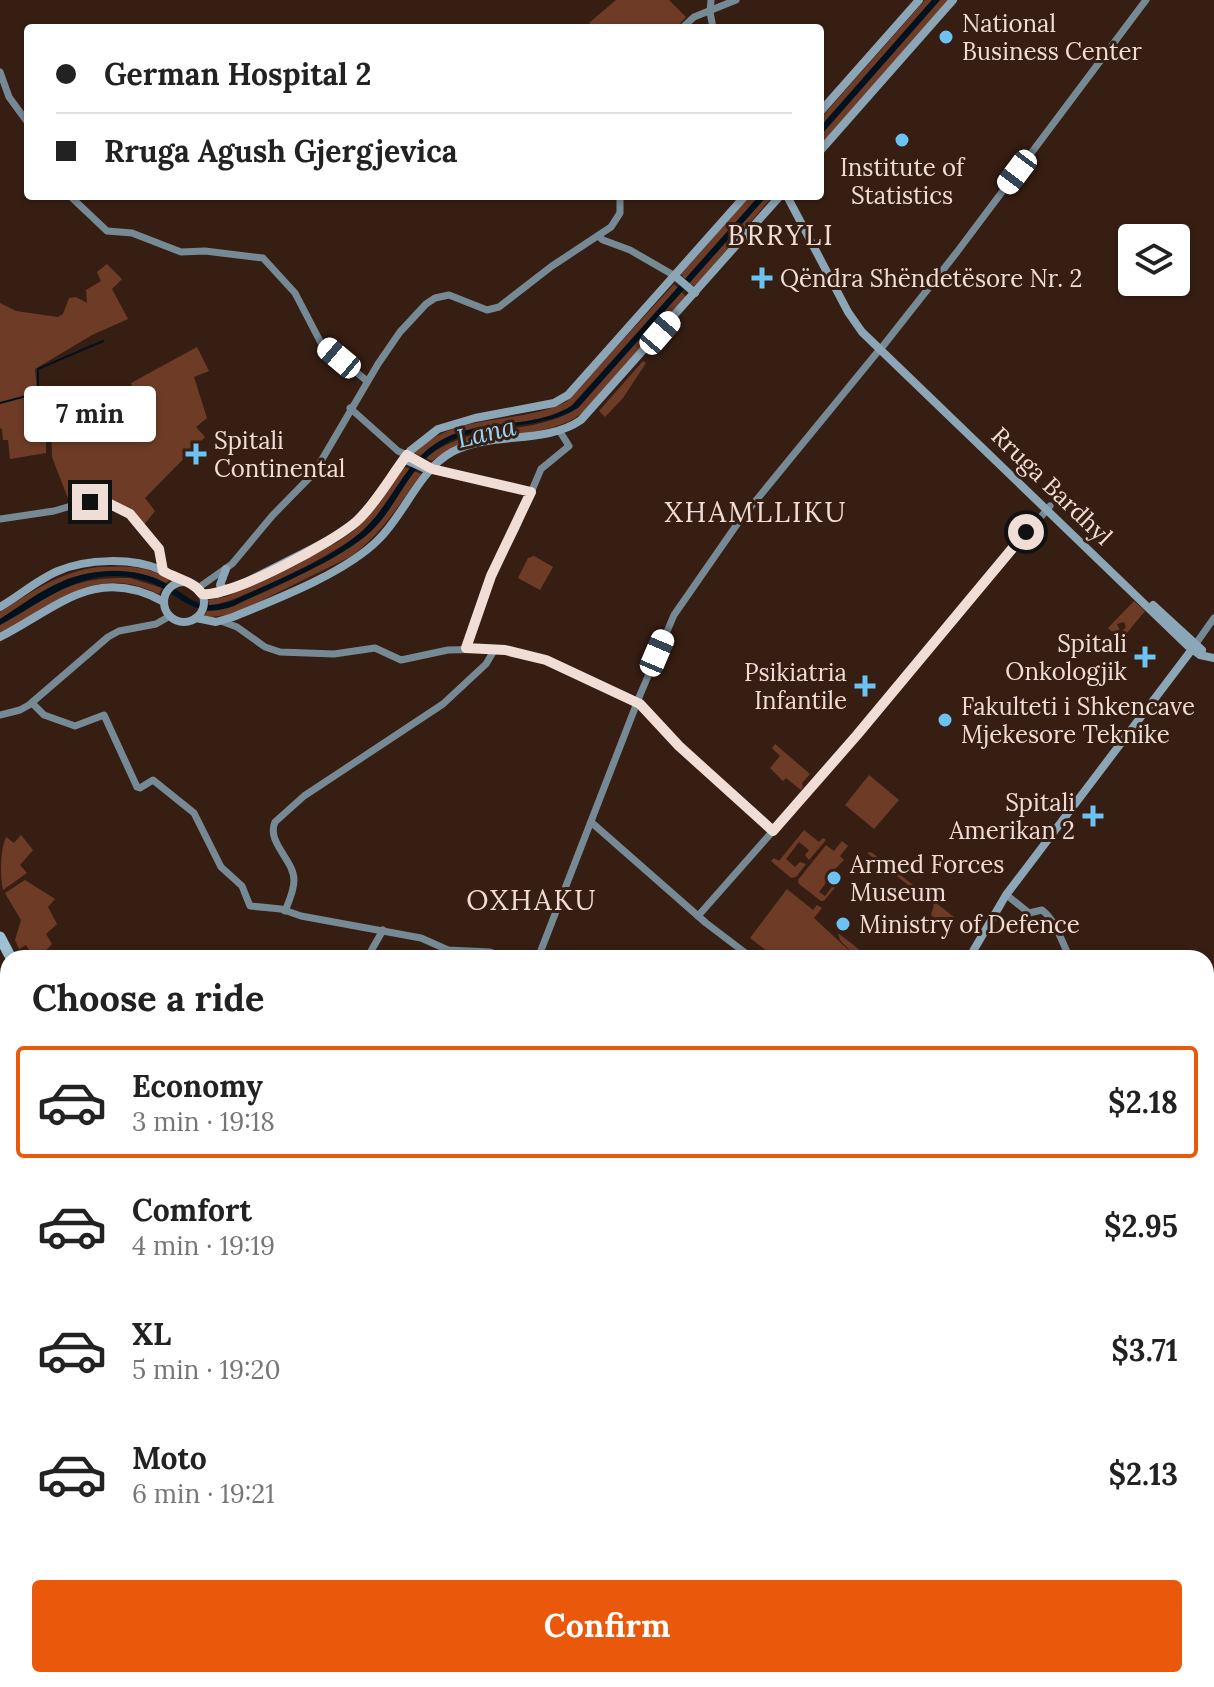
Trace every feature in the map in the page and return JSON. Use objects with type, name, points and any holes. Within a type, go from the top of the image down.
[{"type":"main road","points":[[713,0],[714,24]]},
{"type":"main road","points":[[686,24],[736,0]]},
{"type":"main road","points":[[824,107],[919,0]]},
{"type":"main road","points":[[824,146],[953,0]]},
{"type":"main road","points":[[541,950],[674,615],[734,527],[960,249],[1146,0]]},
{"type":"main road","points":[[0,72],[9,97],[24,118]]},
{"type":"main road","points":[[74,200],[107,231],[132,233],[181,252],[205,251],[264,258],[295,293],[321,343],[367,381]]},
{"type":"main road","points":[[198,615],[201,594],[317,469],[367,381],[405,327],[426,304],[442,295],[457,296],[487,310],[496,309],[552,266],[611,227],[619,216],[620,200]]},
{"type":"main road","points":[[0,607],[65,568],[113,562],[151,566],[201,594],[217,594],[329,541],[361,518],[406,457],[424,439],[446,426],[554,403],[568,395],[742,200]]},
{"type":"main road","points":[[198,615],[204,621],[221,621],[241,614],[340,567],[367,550],[388,530],[428,467],[446,456],[467,446],[559,430],[572,426],[586,416],[776,200]]},
{"type":"main road","name":"Rruga Bardhyl","points":[[791,200],[859,328],[1202,649]]},
{"type":"main road","points":[[598,236],[641,256],[692,293]]},
{"type":"main road","points":[[350,408],[406,457],[428,467],[531,492]]},
{"type":"main road","points":[[466,648],[491,576],[544,464],[569,446],[559,430]]},
{"type":"main road","points":[[0,519],[54,511],[81,503],[105,502],[130,514],[159,549],[163,571]]},
{"type":"main road","points":[[698,916],[1049,507]]},
{"type":"main road","name":"Rruga Bardhyl","points":[[1049,507],[1178,637],[1202,649]]},
{"type":"main road","points":[[151,566],[161,559]]},
{"type":"main road","points":[[226,569],[219,581],[221,586],[226,589],[236,587]]},
{"type":"main road","points":[[165,598],[179,583]]},
{"type":"main road","points":[[0,637],[67,597],[89,590],[136,590],[165,598]]},
{"type":"main road","points":[[165,598],[170,616],[182,622],[198,615]]},
{"type":"main road","points":[[237,627],[236,622],[241,614]]},
{"type":"main road","points":[[0,715],[32,703],[109,635],[156,624],[170,616]]},
{"type":"main road","points":[[975,950],[1000,902],[1183,665],[1202,649],[1214,618]]},
{"type":"main road","points":[[221,621],[237,627],[263,646],[291,654],[334,654],[372,648],[401,660],[466,648],[495,649],[546,660],[637,703],[679,746],[773,831]]},
{"type":"main road","points":[[976,950],[1009,897],[1183,665],[1184,649],[1178,637]]},
{"type":"main road","points":[[285,911],[294,876],[274,836],[275,822],[304,796],[443,704],[486,664],[495,649]]},
{"type":"main road","points":[[644,685],[648,713]]},
{"type":"main road","points":[[32,703],[42,714],[78,726],[105,718],[137,787],[153,780],[186,806],[198,819],[221,867],[242,886],[250,906],[383,930],[423,939],[448,950]]},
{"type":"main road","points":[[633,714],[640,711],[648,713]]},
{"type":"main road","points":[[591,822],[742,950]]},
{"type":"main road","points":[[1009,897],[1029,913],[1045,912],[1057,928],[1066,950]]},
{"type":"main road","points":[[372,950],[383,930]]},
{"type":"shaded area","points":[[616,0],[669,0],[686,17],[680,24],[589,23]]},
{"type":"shaded area","points":[[925,0],[932,0],[824,122],[824,114]]},
{"type":"shaded area","points":[[940,0],[948,0],[824,140],[824,131]]},
{"type":"shaded area","points":[[746,200],[755,200],[685,279],[681,274]]},
{"type":"shaded area","points":[[763,200],[770,200],[695,286],[689,283]]},
{"type":"shaded area","points":[[107,264],[122,279],[112,289],[128,319],[92,335],[35,369],[39,408],[31,408],[30,425],[46,427],[46,453],[10,459],[8,440],[3,440],[0,428],[0,303],[16,311],[58,317],[63,314],[69,298],[76,297],[87,303],[86,290],[101,281],[97,272]]},
{"type":"shaded area","points":[[674,284],[678,288],[570,407],[533,420],[457,434],[421,456],[414,453],[449,431],[566,402]]},
{"type":"shaded area","points":[[682,292],[686,297],[575,418],[551,428],[465,444],[432,461],[426,458],[443,446],[461,439],[537,424],[573,411]]},
{"type":"shaded area","points":[[197,347],[209,371],[194,377],[207,418],[196,427],[205,437],[145,498],[155,511],[143,526],[119,505],[92,499],[69,501],[52,457],[51,420],[69,417],[68,413],[107,396],[112,405],[125,402],[135,395],[131,383]]},
{"type":"shaded area","points":[[643,361],[646,363],[623,398],[605,417],[599,411]]},
{"type":"shaded area","points":[[404,467],[410,469],[367,526],[349,542],[263,587],[209,605],[208,600],[228,596],[336,543],[352,532],[365,520]]},
{"type":"shaded area","points":[[414,471],[421,474],[397,508],[371,539],[350,557],[234,614],[203,618],[207,611],[266,592],[358,541],[382,519]]},
{"type":"shaded area","points":[[534,556],[553,567],[540,590],[518,578],[528,558]]},
{"type":"shaded area","points":[[99,567],[144,569],[170,580],[166,583],[142,574],[99,572],[59,585],[0,619],[0,612],[47,584],[72,573]]},
{"type":"shaded area","points":[[130,578],[162,588],[159,594],[136,585],[94,585],[57,600],[0,632],[0,625],[60,590],[89,581]]},
{"type":"shaded area","points":[[1134,601],[1145,611],[1121,640],[1117,637],[1126,627],[1124,622],[1117,624],[1120,631],[1116,635],[1108,628]]},
{"type":"shaded area","points":[[775,744],[810,774],[802,783],[801,790],[786,778],[783,781],[770,768],[780,756],[772,748]]},
{"type":"shaded area","points":[[869,775],[899,800],[874,829],[845,805]]},
{"type":"shaded area","points":[[804,830],[819,842],[823,838],[826,840],[809,860],[805,855],[809,850],[799,842],[786,859],[795,867],[800,862],[806,864],[796,877],[791,878],[771,861],[774,858],[779,861]]},
{"type":"shaded area","points":[[21,835],[33,850],[20,865],[27,873],[3,890],[1,863],[4,843],[6,837],[14,843]]},
{"type":"shaded area","points":[[842,841],[848,846],[840,856],[844,860],[827,877],[829,879],[819,892],[825,896],[834,884],[837,885],[821,901],[798,880],[826,845],[834,851]]},
{"type":"shaded area","points":[[871,852],[954,917],[941,923],[931,915],[934,905],[867,853]]},
{"type":"shaded area","points":[[25,880],[55,899],[48,907],[57,924],[46,934],[52,944],[46,950],[29,950],[26,945],[19,949],[15,940],[21,920],[5,893]]},
{"type":"shaded area","points":[[787,889],[813,910],[817,905],[822,908],[814,918],[848,950],[766,950],[750,938]]},
{"type":"shaded area","points":[[838,933],[860,950],[849,950]]},
{"type":"water","points":[[932,0],[940,0],[824,131],[824,122]]},
{"type":"water","points":[[755,200],[763,200],[578,408],[545,421],[476,432],[443,445],[421,464],[379,523],[339,554],[234,606],[219,610],[196,607],[143,580],[122,576],[103,577],[67,587],[0,625],[0,619],[63,581],[101,572],[128,572],[154,578],[202,604],[232,601],[342,547],[371,522],[409,469],[438,442],[470,429],[541,418],[573,405]]},
{"type":"waterway","points":[[0,403],[38,393],[38,369],[103,341]]},
{"type":"place","name":"National Business Center","points":[[946,37]]},
{"type":"place","name":"Institute of Statistics","points":[[902,140]]},
{"type":"place","name":"Qëndra Shëndetësore Nr. 2","points":[[762,278]]},
{"type":"place","name":"Spitali Continental","points":[[196,454]]},
{"type":"place","name":"Spitali Onkologjik","points":[[1145,657]]},
{"type":"place","name":"Psikiatria Infantile","points":[[865,686]]},
{"type":"place","name":"Fakulteti i Shkencave Mjekesore Teknike","points":[[945,720]]},
{"type":"place","name":"Spitali Amerikan 2","points":[[1093,816]]},
{"type":"place","name":"Armed Forces Museum","points":[[834,878]]},
{"type":"place","name":"Ministry of Defence","points":[[843,924]]},
{"type":"district","name":"BRRYLI","points":[[781,235]]},
{"type":"district","name":"XHAMLLIKU","points":[[756,512]]},
{"type":"district","name":"OXHAKU","points":[[532,900]]},
{"type":"route","points":[[90,502],[105,502],[126,511],[159,549],[163,571],[195,586],[202,594],[212,595],[236,587],[348,529],[361,518],[407,455],[432,469],[531,492],[491,576],[466,648],[505,650],[546,660],[640,704],[679,746],[773,831],[1026,532]]},
{"type":"water label","name":"Lana","points":[[486,432]]}]
